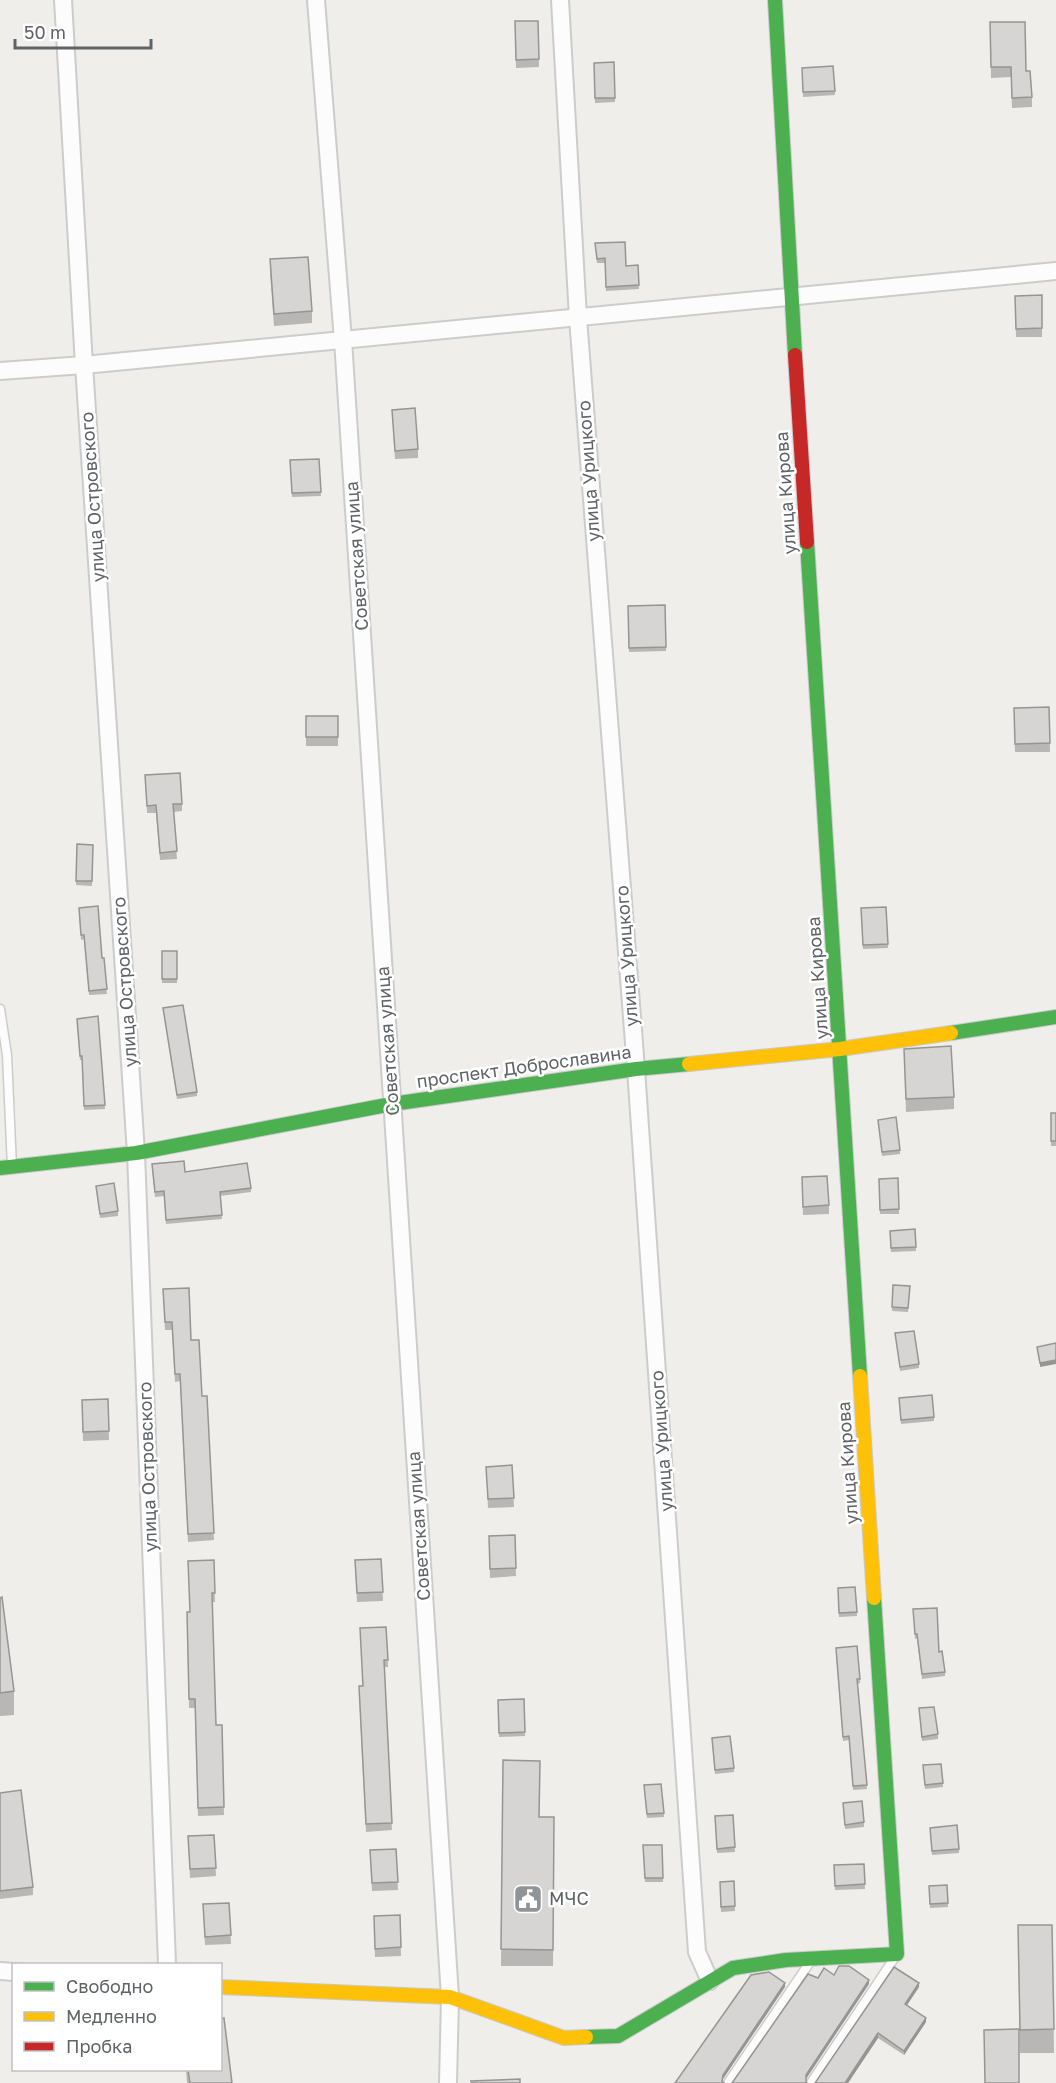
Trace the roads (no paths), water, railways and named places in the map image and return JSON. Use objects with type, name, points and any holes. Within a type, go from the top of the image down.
[{"type":"street","name":"улица Островского","points":[[63,0],[84,365],[136,1153],[167,1963]]},
{"type":"street","name":"Советская улица","points":[[316,0],[343,340],[450,1997],[448,2083]]},
{"type":"street","name":"улица Урицкого","points":[[560,0],[578,318],[636,1069],[698,1952],[710,1981]]},
{"type":"street","name":"улица Кирова","points":[[775,0],[791,297],[897,1954]]},
{"type":"street","points":[[0,371],[84,365],[1056,271]]},
{"type":"street","name":"проспект Доброславина","points":[[6,1168],[136,1153],[392,1104],[636,1069],[840,1048],[1056,1017]]},
{"type":"street","points":[[222,1987],[450,1997],[564,2038],[618,2036],[733,1968],[786,1960],[897,1954]]},
{"type":"lane","points":[[0,1009],[7,1055],[6,1168]]},
{"type":"lane","points":[[812,2083],[897,1954]]},
{"type":"lane","points":[[728,2083],[813,1958]]},
{"type":"place","name":"МЧС","points":[[528,1899]]}]
